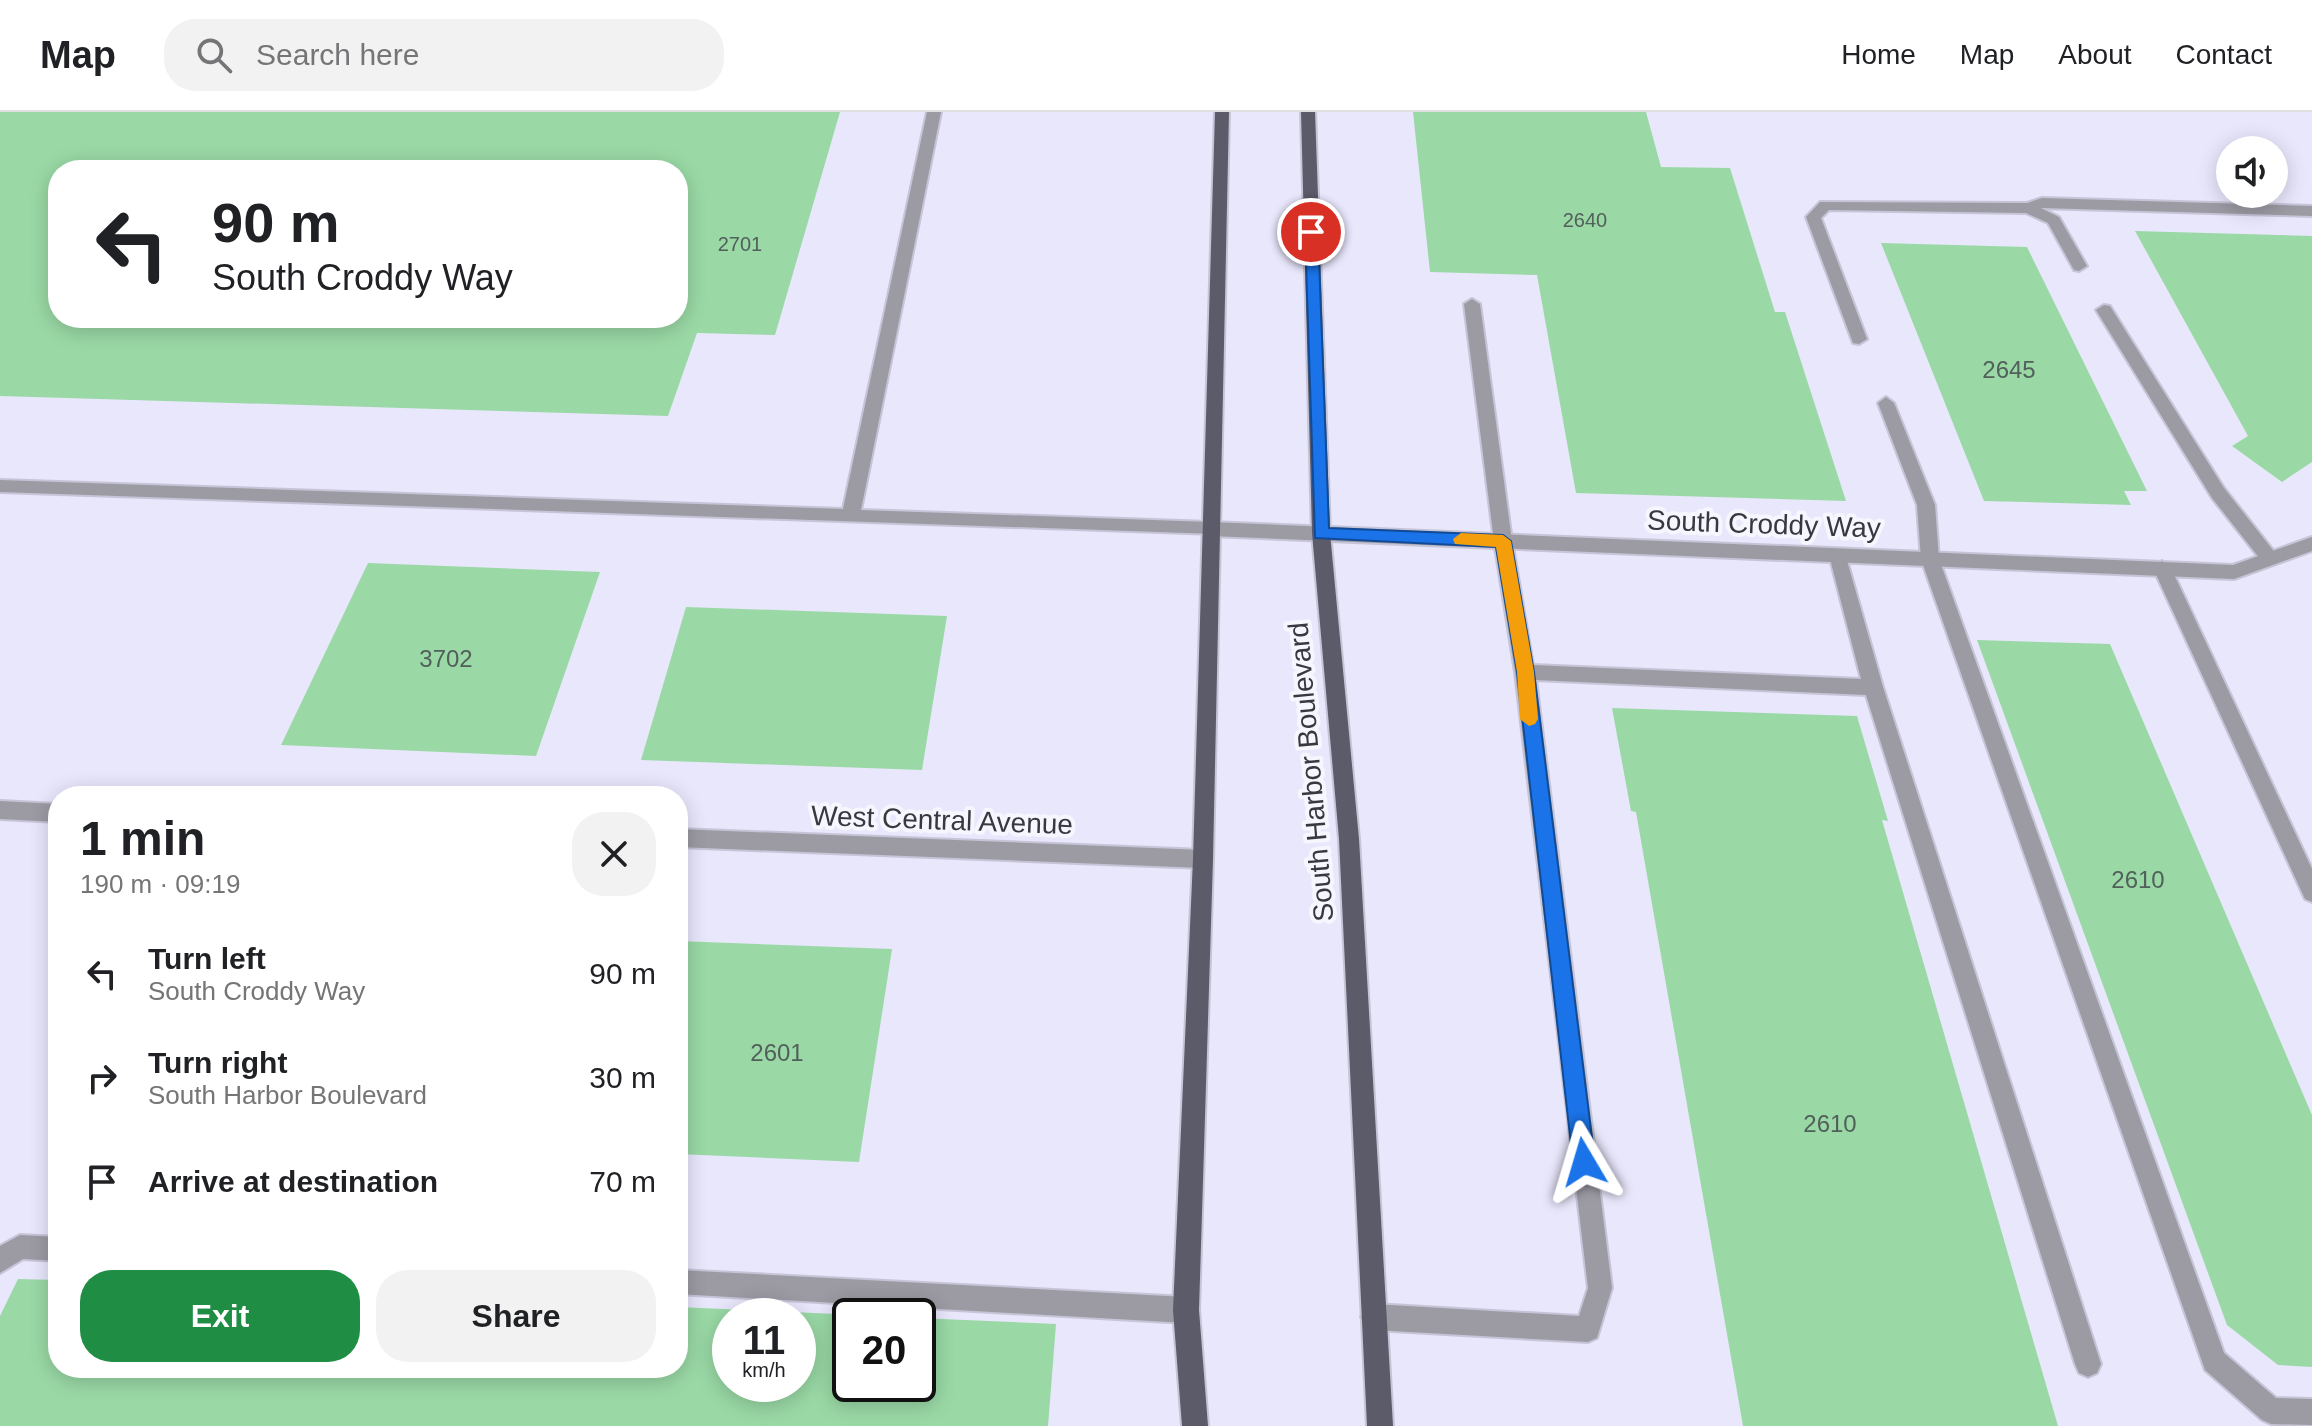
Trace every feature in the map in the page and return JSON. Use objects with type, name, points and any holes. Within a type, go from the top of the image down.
[{"type":"main road","points":[[1195,1426],[1186,1310],[1203,859],[1222,112]]},
{"type":"main road","name":"South Harbor Boulevard","points":[[1308,112],[1321,533],[1349,839],[1380,1426]]},
{"type":"street","points":[[851,515],[934,112]]},
{"type":"street","points":[[1859,339],[1813,217],[1825,205],[2028,208],[2042,203],[2312,211]]},
{"type":"street","points":[[2028,208],[2054,220],[2079,266]]},
{"type":"street","points":[[1374,1317],[1588,1329],[1600,1288],[1525,672],[1503,541],[1472,304]]},
{"type":"street","points":[[2104,310],[2218,493],[2270,559]]},
{"type":"street","points":[[1886,403],[1926,505],[1930,559],[2214,1361],[2271,1411],[2312,1412]]},
{"type":"street","name":"South Croddy Way","points":[[0,486],[1321,533],[2234,572],[2312,544]]},
{"type":"street","points":[[1838,555],[1873,687],[2088,1364]]},
{"type":"street","points":[[2162,568],[2312,892]]},
{"type":"street","points":[[1525,672],[1873,687]]},
{"type":"street","points":[[0,810],[48,812]]},
{"type":"street","name":"West Central Avenue","points":[[688,838],[1203,859]]},
{"type":"street","points":[[0,1261],[20,1247],[48,1248]]},
{"type":"street","points":[[688,1283],[1186,1310]]},
{"type":"building","points":[[0,112],[840,112],[775,335],[697,333],[668,416],[0,396]]},
{"type":"building","points":[[1413,112],[1646,112],[1661,167],[1730,168],[1775,312],[1785,312],[1846,501],[1576,493],[1537,275],[1430,272]]},
{"type":"building","points":[[2135,231],[2312,236],[2312,462],[2282,482],[2232,446],[2248,436]]},
{"type":"building","points":[[1881,243],[2027,247],[2147,491],[2124,491],[2131,505],[1984,501]]},
{"type":"building","points":[[368,563],[600,572],[536,756],[281,745]]},
{"type":"building","points":[[686,607],[947,616],[922,770],[641,760]]},
{"type":"building","points":[[1977,640],[2110,644],[2312,1115],[2312,1367],[2278,1365],[2227,1325]]},
{"type":"building","points":[[1612,708],[1857,716],[1888,821],[1882,820],[2058,1426],[1743,1426],[1636,812],[1631,811]]},
{"type":"building","points":[[688,941],[892,949],[859,1162],[688,1154]]},
{"type":"building","points":[[18,1279],[48,1280],[48,1378],[688,1378],[688,1307],[712,1308],[712,1402],[816,1402],[816,1313],[832,1314],[832,1402],[936,1402],[936,1319],[1056,1324],[1048,1426],[0,1426],[0,1316]]},
{"type":"slow traffic","points":[[1461,539],[1503,541],[1525,672],[1529,719]]},
{"type":"route","points":[[1311,232],[1321,533],[1503,541],[1525,672],[1584,1162]]}]
